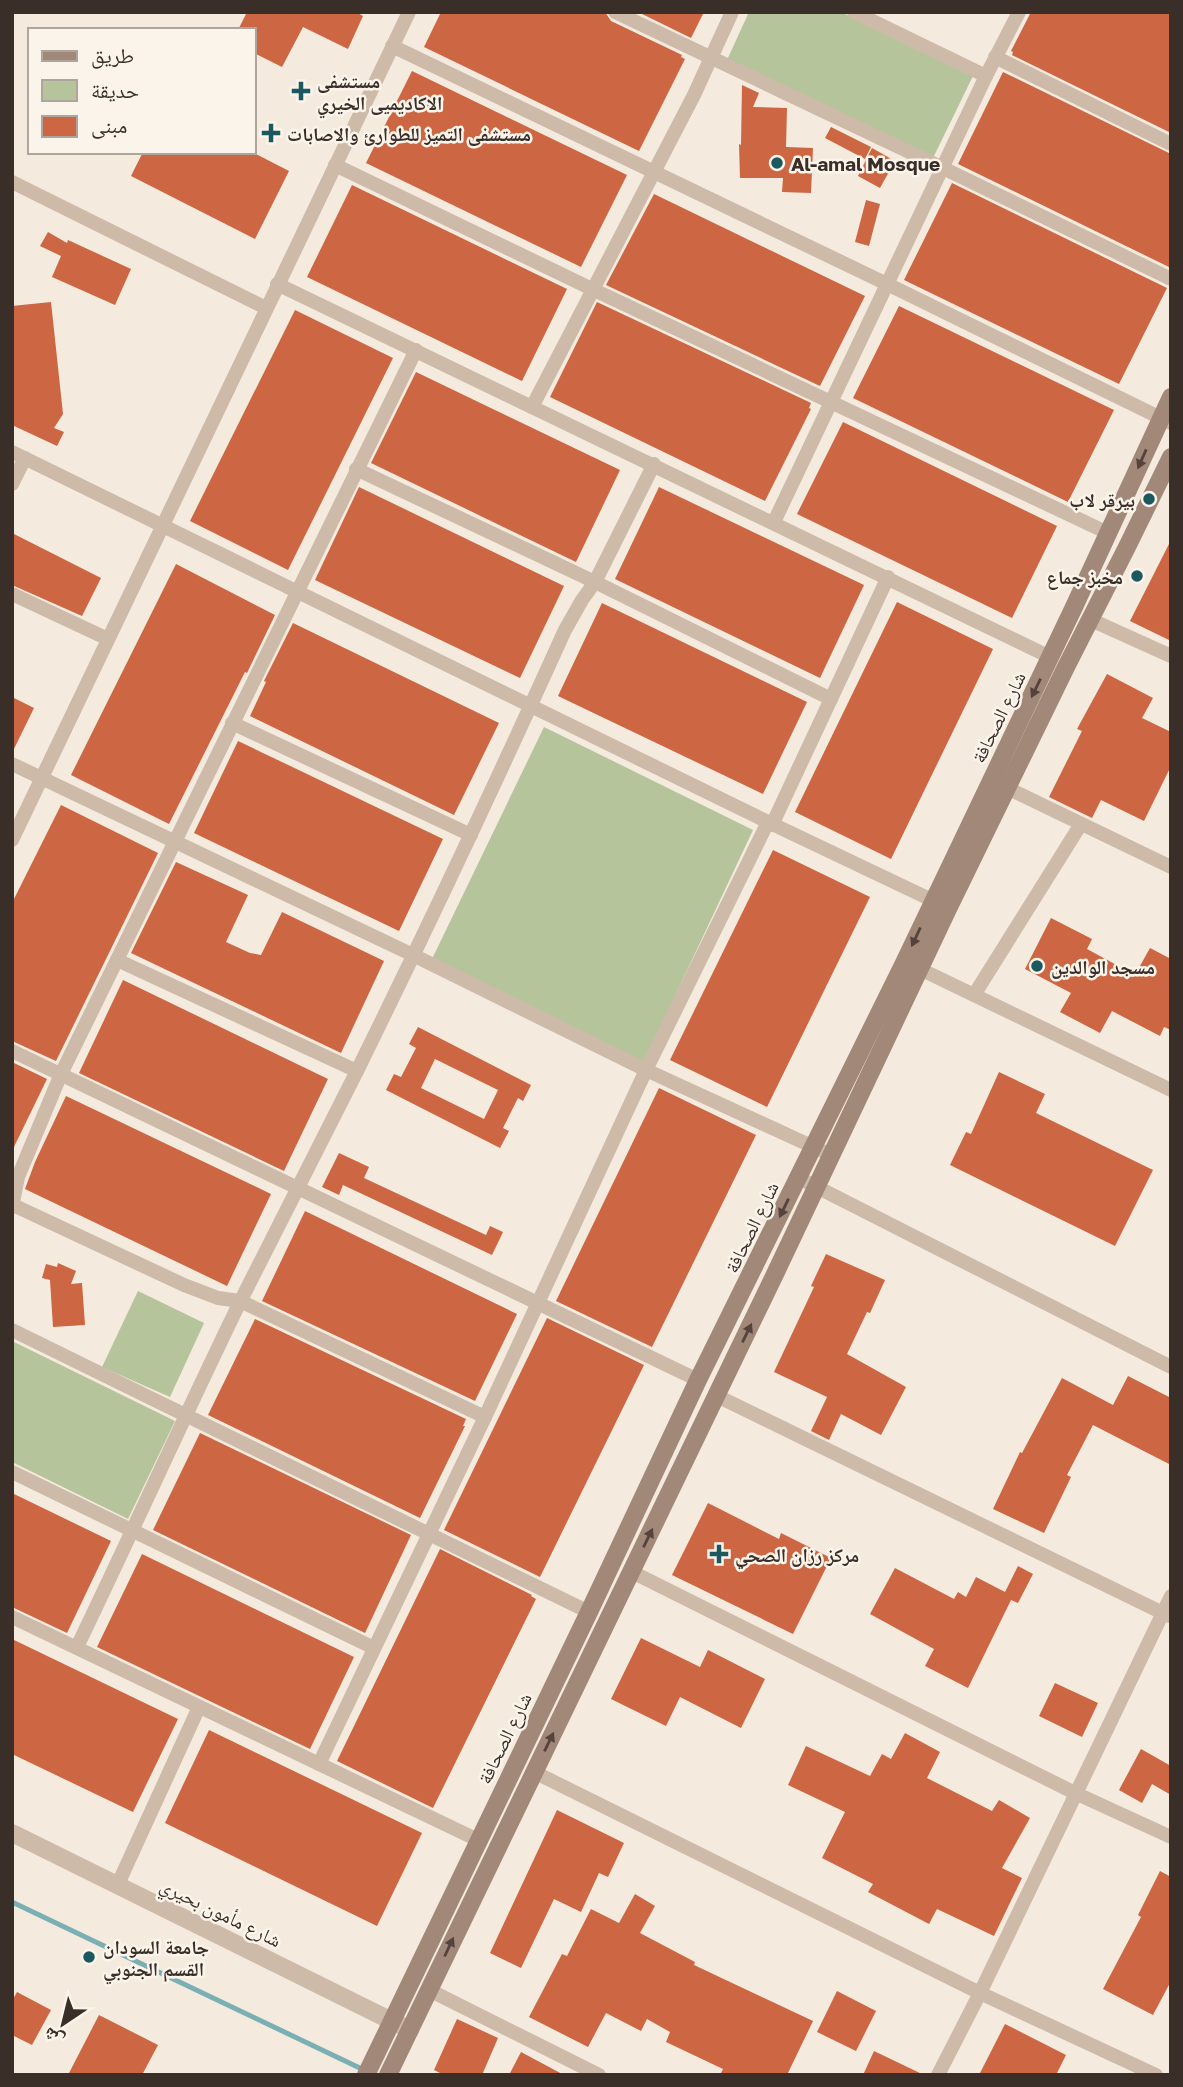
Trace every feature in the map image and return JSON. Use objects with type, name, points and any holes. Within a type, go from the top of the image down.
[{"type":"main road","name":"شارع الصحافة","points":[[366,2075],[698,1380],[934,901],[1168,410]]},
{"type":"main road","name":"شارع الصحافة","points":[[388,2075],[717,1396],[948,908],[1171,457]]},
{"type":"street","points":[[12,840],[409,12]]},
{"type":"street","points":[[615,12],[943,167],[1171,279]]},
{"type":"street","points":[[532,407],[654,172],[732,12]]},
{"type":"street","points":[[854,12],[986,76]]},
{"type":"street","points":[[774,522],[995,57],[1019,12]]},
{"type":"street","points":[[392,46],[887,284],[1168,410]]},
{"type":"street","points":[[995,57],[1171,144]]},
{"type":"street","points":[[335,165],[1108,533]]},
{"type":"street","points":[[12,182],[266,308]]},
{"type":"street","points":[[277,284],[1050,657]]},
{"type":"street","points":[[415,350],[61,1074],[18,1178],[13,1206],[184,1285],[218,1298],[240,1301],[485,1417]]},
{"type":"street","points":[[12,484],[19,455],[934,901]]},
{"type":"street","points":[[77,1647],[240,1301],[357,1071],[471,835],[565,630],[595,582],[654,464]]},
{"type":"street","points":[[356,469],[595,582],[831,699]]},
{"type":"street","points":[[319,1764],[485,1417],[646,1070],[831,699],[887,577]]},
{"type":"street","points":[[12,594],[108,639]]},
{"type":"street","points":[[1090,619],[1171,656]]},
{"type":"street","points":[[232,723],[471,835]]},
{"type":"street","points":[[12,764],[413,955],[646,1070],[831,1155]]},
{"type":"street","points":[[1007,788],[1171,867]]},
{"type":"street","points":[[974,995],[1081,824]]},
{"type":"street","points":[[117,960],[357,1071]]},
{"type":"street","points":[[920,969],[1171,1090]]},
{"type":"street","points":[[12,1051],[698,1380]]},
{"type":"street","points":[[799,1178],[1171,1367]]},
{"type":"street","points":[[12,1330],[589,1612]]},
{"type":"street","points":[[717,1396],[1167,1615]]},
{"type":"street","points":[[12,1472],[374,1648]]},
{"type":"street","points":[[632,1572],[1075,1793],[1171,1837]]},
{"type":"street","points":[[938,2075],[1075,1793],[1167,1615],[1171,1596]]},
{"type":"street","points":[[12,1617],[478,1840]]},
{"type":"street","points":[[117,1884],[199,1707]]},
{"type":"street","points":[[534,1772],[980,1993],[1156,2075]]},
{"type":"street","name":"شارع مأمون بحيري","points":[[12,1833],[410,2029]]},
{"type":"street","points":[[429,1990],[599,2075]]},
{"type":"green space","points":[[749,12],[841,12],[973,76],[933,158],[727,60]]},
{"type":"green space","points":[[544,727],[753,830],[644,1062],[432,959]]},
{"type":"green space","points":[[138,1291],[204,1323],[170,1397],[102,1367]]},
{"type":"green space","points":[[12,1341],[175,1421],[128,1519],[12,1462]]},
{"type":"building","points":[[247,12],[356,12],[363,16],[348,49],[303,27],[282,67],[256,54],[256,28],[239,28]]},
{"type":"building","points":[[441,12],[605,12],[611,21],[682,55],[685,59],[639,151],[424,47]]},
{"type":"building","points":[[638,12],[704,12],[691,38]]},
{"type":"building","points":[[1031,12],[1171,12],[1171,133],[1012,55],[1011,51]]},
{"type":"building","points":[[412,71],[627,175],[581,267],[366,163]]},
{"type":"building","points":[[1003,72],[1171,154],[1171,268],[958,164]]},
{"type":"building","points":[[742,85],[759,93],[753,107],[787,108],[786,147],[813,148],[811,193],[782,192],[783,178],[740,178]]},
{"type":"building","points":[[831,127],[871,147],[865,159],[825,138]]},
{"type":"building","points":[[872,148],[895,161],[880,188],[858,176]]},
{"type":"building","points":[[142,154],[256,154],[289,171],[255,239],[131,176]]},
{"type":"building","points":[[952,183],[1167,288],[1119,384],[904,280]]},
{"type":"building","points":[[352,185],[567,289],[522,381],[307,277]]},
{"type":"building","points":[[654,194],[865,296],[820,386],[606,285]]},
{"type":"building","points":[[866,200],[880,204],[869,246],[855,242]]},
{"type":"building","points":[[48,232],[67,243],[68,240],[131,269],[115,305],[52,277],[61,256],[40,246]]},
{"type":"building","points":[[51,302],[63,414],[54,428],[64,432],[57,446],[12,425],[12,306]]},
{"type":"building","points":[[597,302],[811,403],[811,409],[765,501],[550,397]]},
{"type":"building","points":[[899,306],[1114,410],[1068,502],[853,398]]},
{"type":"building","points":[[295,310],[393,358],[288,570],[190,521]]},
{"type":"building","points":[[416,372],[620,470],[576,562],[371,463]]},
{"type":"building","points":[[843,422],[1057,526],[1012,618],[797,514]]},
{"type":"building","points":[[359,487],[564,586],[520,678],[315,580]]},
{"type":"building","points":[[659,487],[864,585],[820,678],[615,579]]},
{"type":"building","points":[[12,533],[101,578],[82,616],[12,585]]},
{"type":"building","points":[[1171,540],[1171,641],[1130,621]]},
{"type":"building","points":[[176,564],[275,615],[169,824],[71,775]]},
{"type":"building","points":[[897,602],[993,649],[891,859],[795,812]]},
{"type":"building","points":[[602,603],[807,702],[763,794],[558,696]]},
{"type":"building","points":[[293,623],[499,723],[454,815],[250,716]]},
{"type":"building","points":[[1107,674],[1153,698],[1142,718],[1171,732],[1171,766],[1144,821],[1101,800],[1092,818],[1049,797],[1082,731],[1077,729]]},
{"type":"building","points":[[12,697],[34,708],[12,753]]},
{"type":"building","points":[[238,741],[443,839],[399,931],[194,833]]},
{"type":"building","points":[[61,805],[158,853],[56,1061],[12,1041],[12,903]]},
{"type":"building","points":[[773,850],[870,897],[767,1107],[670,1060]]},
{"type":"building","points":[[176,862],[248,895],[226,942],[261,955],[282,912],[384,961],[341,1053],[131,953]]},
{"type":"building","points":[[1051,918],[1092,939],[1087,949],[1135,975],[1150,948],[1171,959],[1171,1030],[1164,1027],[1160,1036],[1112,1011],[1100,1033],[1060,1012],[1071,993],[1025,969]]},
{"type":"building","points":[[123,980],[328,1079],[284,1171],[79,1073]]},
{"type":"building","points":[[418,1027],[531,1085],[523,1101],[518,1098],[503,1128],[509,1131],[500,1148],[386,1090],[394,1074],[401,1077],[416,1048],[409,1044]],"holes":[[[435,1059],[498,1090],[484,1119],[421,1088]]]},
{"type":"building","points":[[12,1062],[47,1079],[12,1151]]},
{"type":"building","points":[[999,1072],[1045,1094],[1036,1113],[1153,1170],[1115,1246],[950,1165],[966,1132],[971,1134]]},
{"type":"building","points":[[659,1088],[756,1135],[652,1347],[556,1301]]},
{"type":"building","points":[[66,1096],[271,1194],[227,1286],[25,1189]]},
{"type":"building","points":[[339,1153],[369,1167],[364,1178],[486,1235],[490,1226],[503,1232],[492,1255],[343,1185],[339,1195],[322,1187]]},
{"type":"building","points":[[305,1211],[517,1314],[475,1401],[262,1301]]},
{"type":"building","points":[[826,1254],[885,1280],[847,1354],[906,1387],[881,1435],[841,1414],[829,1440],[811,1431],[827,1397],[774,1372],[814,1287],[811,1286]]},
{"type":"building","points":[[58,1263],[76,1271],[71,1284],[82,1283],[85,1325],[53,1327],[50,1280],[42,1278],[46,1264],[57,1267]]},
{"type":"building","points":[[547,1318],[644,1365],[540,1577],[444,1530]]},
{"type":"building","points":[[255,1319],[466,1419],[420,1518],[208,1415]]},
{"type":"building","points":[[1128,1376],[1171,1398],[1171,1465],[1093,1425],[1067,1475],[1071,1477],[1044,1533],[993,1509],[1020,1452],[1022,1453],[1062,1378],[1113,1405]]},
{"type":"building","points":[[200,1433],[411,1535],[365,1633],[153,1530]]},
{"type":"building","points":[[12,1493],[111,1541],[67,1633],[12,1607]]},
{"type":"building","points":[[708,1503],[779,1539],[781,1533],[831,1558],[793,1634],[672,1575]]},
{"type":"building","points":[[440,1549],[536,1599],[433,1808],[337,1761]]},
{"type":"building","points":[[142,1554],[354,1657],[310,1749],[97,1647]]},
{"type":"building","points":[[1018,1566],[1033,1574],[1018,1603],[1011,1600],[968,1688],[925,1666],[934,1649],[870,1614],[895,1568],[954,1599],[958,1592],[966,1597],[976,1577],[1005,1592]]},
{"type":"building","points":[[641,1638],[700,1667],[708,1650],[765,1679],[741,1728],[680,1697],[666,1726],[611,1699]]},
{"type":"building","points":[[12,1639],[178,1719],[133,1812],[12,1754]]},
{"type":"building","points":[[1055,1683],[1098,1703],[1082,1737],[1039,1716]]},
{"type":"building","points":[[209,1730],[422,1833],[377,1926],[165,1823]]},
{"type":"building","points":[[905,1733],[940,1752],[927,1778],[992,1811],[999,1800],[1030,1818],[1002,1868],[1022,1878],[994,1936],[937,1909],[929,1924],[868,1892],[873,1884],[822,1858],[845,1812],[788,1785],[806,1746],[870,1776],[882,1754],[891,1759]]},
{"type":"building","points":[[1141,1749],[1171,1766],[1171,1795],[1152,1784],[1142,1803],[1119,1790]]},
{"type":"building","points":[[557,1810],[624,1843],[608,1877],[599,1873],[581,1912],[554,1899],[521,1968],[490,1953]]},
{"type":"building","points":[[1160,1871],[1171,1877],[1171,1981],[1153,2015],[1103,1989],[1141,1917],[1138,1915]]},
{"type":"building","points":[[635,1894],[655,1906],[640,1933],[695,1962],[694,1965],[813,2021],[787,2075],[720,2075],[723,2069],[666,2042],[670,2032],[647,2019],[641,2031],[606,2013],[588,2047],[529,2017],[562,1954],[567,1956],[591,1909],[619,1923]]},
{"type":"building","points":[[837,1991],[876,2011],[856,2051],[817,2032]]},
{"type":"building","points":[[17,1992],[51,2010],[32,2045],[12,2035],[12,2001]]},
{"type":"building","points":[[99,2015],[158,2045],[142,2075],[68,2075]]},
{"type":"building","points":[[457,2019],[498,2038],[482,2075],[444,2075],[434,2070]]},
{"type":"building","points":[[1005,2024],[1066,2055],[1056,2075],[979,2075]]},
{"type":"building","points":[[874,2051],[924,2075],[863,2075]]},
{"type":"building","points":[[521,2052],[564,2075],[509,2075]]},
{"type":"waterway","points":[[12,1902],[364,2070]]},
{"type":"place","name":"مستشفى الاكاديميى الخيري","points":[[301,91]]},
{"type":"place","name":"مستشفى التميز للطوارئ والاصابات","points":[[271,133]]},
{"type":"place","name":"Al-amal Mosque","points":[[777,163]]},
{"type":"place","name":"بيرقر لاب","points":[[1149,499]]},
{"type":"place","name":"مخبز جماع","points":[[1137,576]]},
{"type":"place","name":"مسجد الوالدين","points":[[1037,966]]},
{"type":"place","name":"مركز رزان الصحي","points":[[719,1554]]},
{"type":"place","name":"جامعة السودان القسم الجنوبي","points":[[89,1957]]}]
